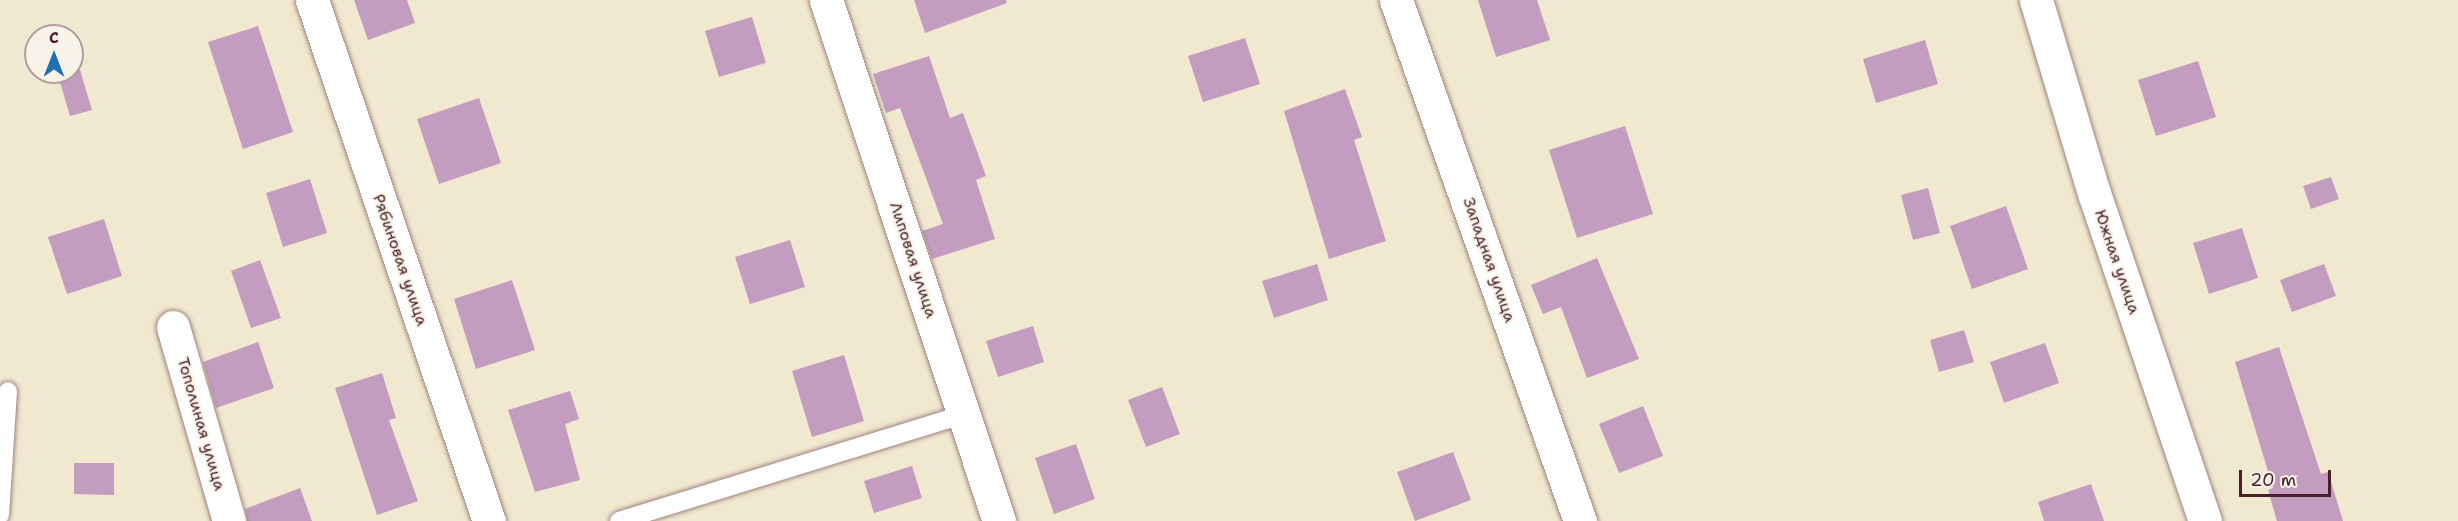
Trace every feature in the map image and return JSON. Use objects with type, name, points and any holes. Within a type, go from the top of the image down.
[{"type":"street","name":"Рябиновая улица","points":[[312,0],[489,521]]},
{"type":"street","name":"Липовая улица","points":[[826,0],[999,521]]},
{"type":"street","name":"Западная улица","points":[[1396,0],[1580,521]]},
{"type":"street","name":"Южная улица","points":[[2036,0],[2094,193],[2205,521]]},
{"type":"street","name":"Тополиная улица","points":[[174,327],[230,521]]},
{"type":"lane","points":[[0,515],[8,391]]},
{"type":"lane","points":[[619,521],[965,414]]},
{"type":"building","points":[[354,0],[407,0],[415,23],[368,40]]},
{"type":"building","points":[[914,0],[1006,0],[1007,3],[925,33]]},
{"type":"building","points":[[1478,0],[1537,0],[1550,40],[1496,57]]},
{"type":"building","points":[[752,17],[766,63],[719,77],[705,31]]},
{"type":"building","points":[[258,26],[293,132],[243,149],[208,42]]},
{"type":"building","points":[[1245,38],[1260,84],[1203,102],[1188,56]]},
{"type":"building","points":[[1925,40],[1938,84],[1876,103],[1863,59]]},
{"type":"building","points":[[929,56],[950,118],[963,113],[986,176],[976,180],[995,239],[932,259],[922,231],[943,224],[900,108],[886,113],[873,74]]},
{"type":"building","points":[[2198,61],[2216,117],[2156,136],[2138,80]]},
{"type":"building","points":[[84,83],[92,110],[70,116],[61,84]]},
{"type":"building","points":[[1345,89],[1362,137],[1354,140],[1386,241],[1329,259],[1284,111]]},
{"type":"building","points":[[479,98],[501,163],[439,184],[417,119]]},
{"type":"building","points":[[1625,126],[1653,214],[1577,238],[1549,150]]},
{"type":"building","points":[[2331,177],[2339,199],[2311,209],[2303,186]]},
{"type":"building","points":[[310,179],[327,233],[283,247],[266,193]]},
{"type":"building","points":[[1928,188],[1940,233],[1913,240],[1901,195]]},
{"type":"building","points":[[2006,206],[2028,269],[1972,289],[1950,226]]},
{"type":"building","points":[[104,219],[122,276],[67,294],[48,237]]},
{"type":"building","points":[[2242,228],[2258,278],[2209,294],[2193,243]]},
{"type":"building","points":[[790,240],[805,287],[750,304],[735,257]]},
{"type":"building","points":[[1597,258],[1639,359],[1587,378],[1561,307],[1543,314],[1531,285]]},
{"type":"building","points":[[260,260],[281,318],[251,328],[231,271]]},
{"type":"building","points":[[1317,264],[1328,300],[1274,318],[1262,281]]},
{"type":"building","points":[[2324,264],[2336,296],[2292,312],[2280,280]]},
{"type":"building","points":[[512,280],[535,350],[476,369],[454,299]]},
{"type":"building","points":[[1033,326],[1044,362],[998,377],[986,341]]},
{"type":"building","points":[[1964,330],[1974,362],[1939,372],[1930,340]]},
{"type":"building","points":[[258,342],[274,388],[216,408],[203,362]]},
{"type":"building","points":[[2045,343],[2059,383],[2004,403],[1990,362]]},
{"type":"building","points":[[2279,347],[2321,474],[2328,472],[2343,521],[2277,521],[2268,490],[2273,488],[2235,362]]},
{"type":"building","points":[[844,355],[864,421],[812,437],[792,371]]},
{"type":"building","points":[[382,373],[396,418],[389,420],[418,501],[377,515],[335,388]]},
{"type":"building","points":[[1162,387],[1180,434],[1146,447],[1128,400]]},
{"type":"building","points":[[570,391],[579,419],[565,424],[580,480],[535,492],[508,410]]},
{"type":"building","points":[[1643,406],[1663,456],[1619,473],[1599,424]]},
{"type":"building","points":[[1076,444],[1095,499],[1054,514],[1035,458]]},
{"type":"building","points":[[1453,452],[1471,500],[1415,521],[1397,472]]},
{"type":"building","points":[[74,463],[114,463],[114,495],[74,494]]},
{"type":"building","points":[[912,466],[922,498],[874,513],[864,481]]},
{"type":"building","points":[[2091,484],[2104,521],[2044,521],[2038,502]]},
{"type":"building","points":[[300,488],[312,521],[247,521],[245,509]]}]
